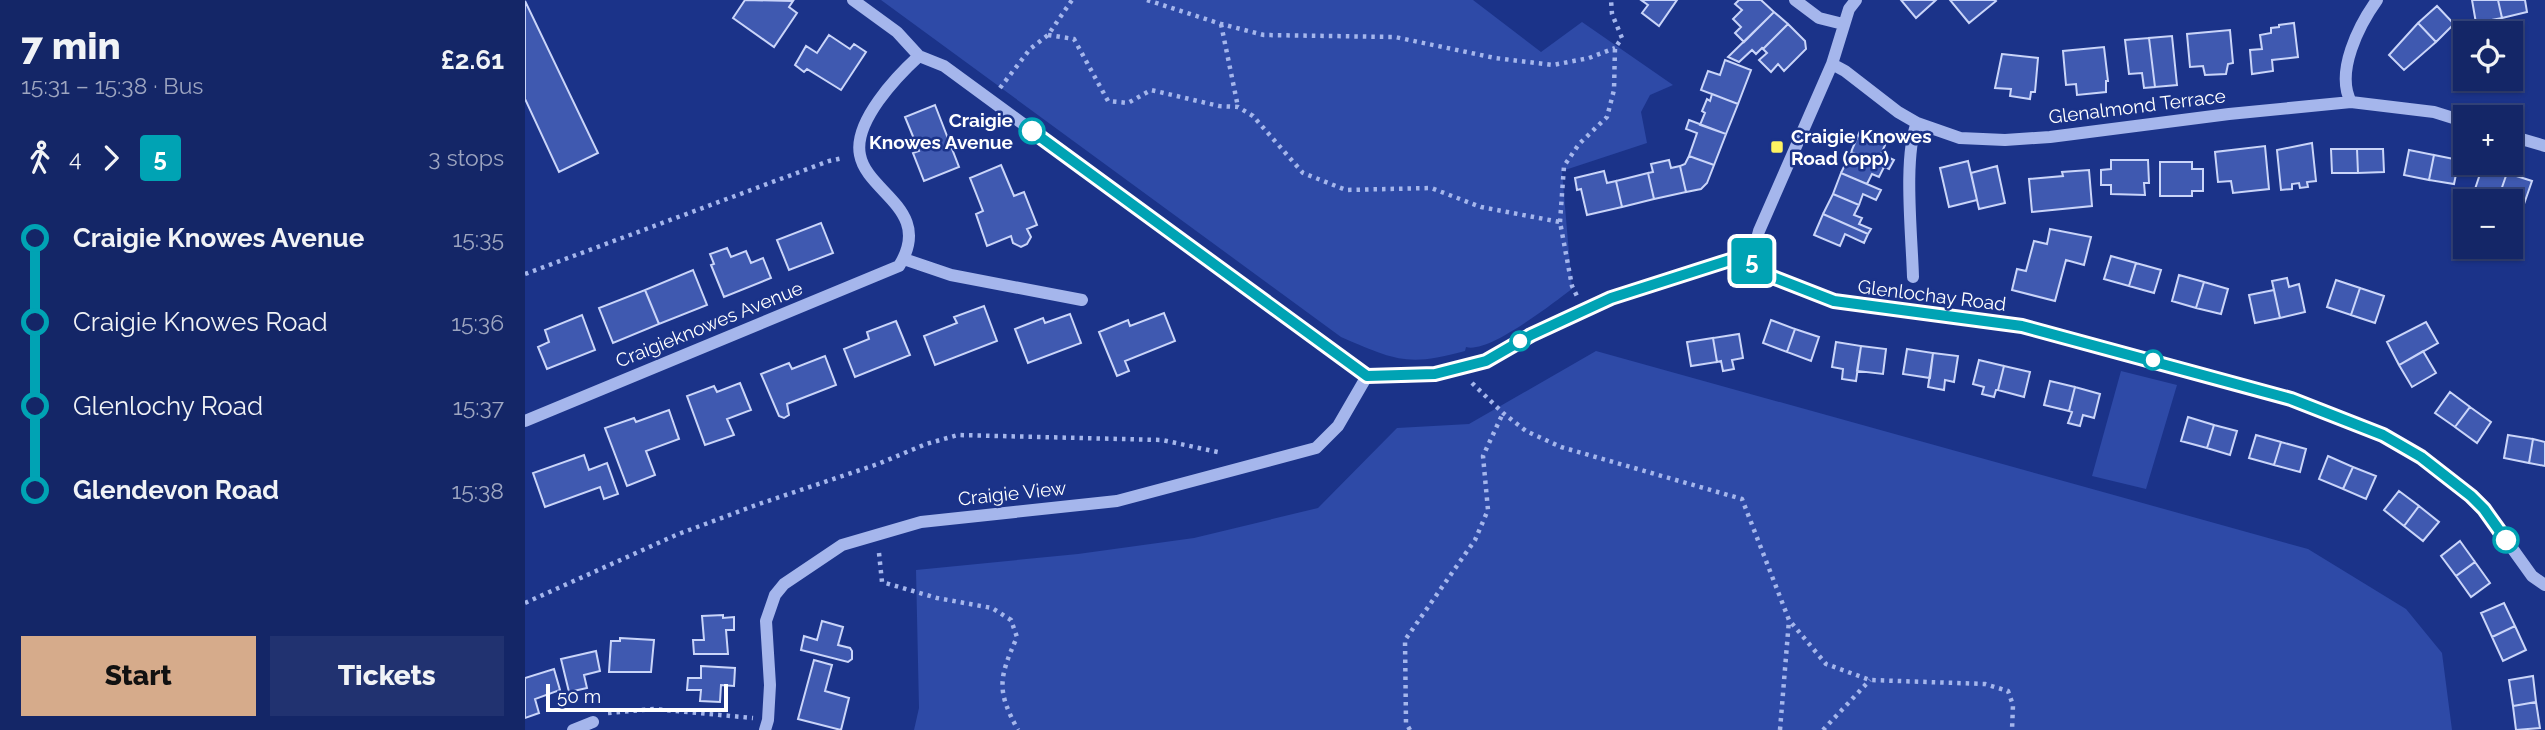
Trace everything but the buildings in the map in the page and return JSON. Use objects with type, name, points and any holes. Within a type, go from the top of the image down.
[{"type":"street","points":[[853,0],[897,32],[919,56],[944,66],[1367,376],[1435,374],[1486,361],[1531,335],[1611,298],[1730,260],[1751,260],[1759,231],[1832,64],[1849,9],[1856,0]]},
{"type":"street","points":[[1795,0],[1819,18],[1843,24]]},
{"type":"street","points":[[2351,102],[2346,93],[2354,37],[2377,0]]},
{"type":"street","points":[[919,56],[902,71],[877,103],[865,124],[860,142],[860,155],[867,172],[894,201],[905,219],[908,236],[904,259],[951,275],[1082,300]]},
{"type":"street","name":"Glenalmond Terrace","points":[[1832,64],[1917,123],[1960,138],[2005,140],[2050,137],[2229,114],[2351,102],[2434,112],[2453,118]]},
{"type":"street","points":[[1913,276],[1911,137],[1917,123]]},
{"type":"street","points":[[2523,140],[2545,146]]},
{"type":"street","name":"Craigieknowes Avenue","points":[[525,421],[888,272],[899,266],[904,259]]},
{"type":"street","name":"Glenlochay Road","points":[[1751,260],[1770,276],[1834,301],[2022,326],[2291,399],[2383,435],[2421,457],[2471,496],[2484,509],[2532,576],[2545,585]]},
{"type":"street","name":"Craigie View","points":[[766,725],[769,685],[766,621],[775,595],[784,584],[842,545],[921,522],[1117,501],[1316,448],[1339,426],[1367,376]]},
{"type":"street","points":[[573,730],[593,722]]},
{"type":"path","points":[[991,100],[1030,49],[1048,35],[1072,0]]},
{"type":"path","points":[[1147,0],[1264,35],[1395,37],[1495,58],[1553,65],[1589,58],[1615,48]]},
{"type":"path","points":[[1583,311],[1572,286],[1560,222],[1564,166],[1579,144],[1607,117],[1614,90],[1615,48],[1622,38],[1612,14],[1611,0]]},
{"type":"path","points":[[1221,24],[1238,107]]},
{"type":"path","points":[[1048,35],[1074,39],[1108,101],[1128,103],[1151,90],[1219,106],[1238,107],[1253,116],[1303,173],[1346,190],[1431,188],[1481,207],[1560,222]]},
{"type":"path","points":[[525,274],[829,161],[842,159]]},
{"type":"path","points":[[1457,369],[1526,431],[1561,447],[1742,499],[1789,620],[1826,664],[1870,680],[1985,684],[2008,691],[2013,705],[2012,730]]},
{"type":"path","points":[[1410,730],[1406,723],[1405,640],[1475,540],[1487,510],[1483,456],[1503,413]]},
{"type":"path","points":[[525,603],[676,535],[878,464],[926,444],[958,435],[1162,440],[1226,454]]},
{"type":"path","points":[[877,535],[882,582],[937,598],[992,608],[1011,620],[1017,637],[1003,668],[1003,703],[1018,730]]},
{"type":"path","points":[[1780,730],[1789,620]]},
{"type":"path","points":[[1823,730],[1870,680]]},
{"type":"path","points":[[593,722],[608,713],[654,709],[766,725]]},
{"type":"shaded area","points":[[881,0],[1473,0],[1541,52],[1582,22],[1673,85],[1650,95],[1641,112],[1647,143],[1562,171],[1572,289],[1520,326],[1490,343],[1466,347],[1465,351],[1429,359],[1401,359],[1341,337]]},
{"type":"shaded area","points":[[1596,351],[2308,549],[2406,609],[2442,653],[2452,730],[914,730],[919,708],[916,570],[1078,554],[1194,538],[1318,508],[1397,428],[1469,424]]},
{"type":"shaded area","points":[[2121,371],[2177,385],[2146,489],[2092,476]]},
{"type":"bus line","name":"5","points":[[1032,131],[1367,376],[1435,374],[1486,361],[1531,335],[1611,298],[1730,260],[1751,260],[1782,282],[1834,301],[2022,326],[2291,399],[2383,435],[2421,457],[2471,496],[2506,540]]},
{"type":"place","name":"Craigie Knowes Avenue","points":[[1032,131]]},
{"type":"place","name":"Craigie Knowes Road (opp)","points":[[1777,147]]}]
